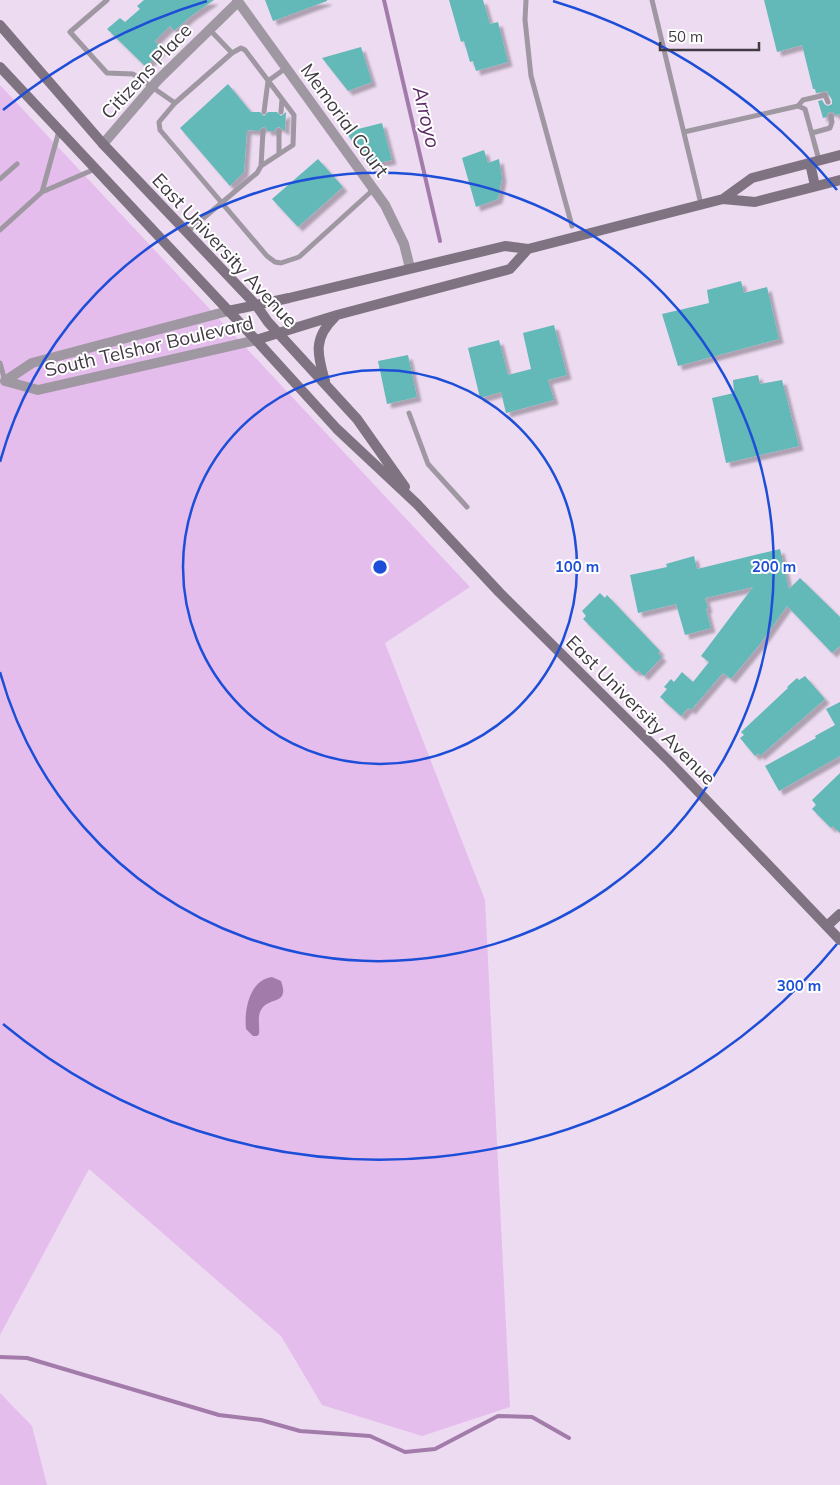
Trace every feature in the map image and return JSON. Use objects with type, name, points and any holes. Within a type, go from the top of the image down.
[{"type":"main road","name":"East University Avenue","points":[[0,25],[103,144],[256,306],[357,419],[417,504]]},
{"type":"main road","name":"East University Avenue","points":[[0,67],[337,429],[417,504],[499,592],[669,761],[840,940]]},
{"type":"main road","points":[[723,199],[752,178],[840,155]]},
{"type":"main road","points":[[814,161],[815,186]]},
{"type":"main road","name":"South Telshor Boulevard","points":[[228,311],[256,306],[505,246],[528,249],[723,199],[755,202],[840,180]]},
{"type":"main road","name":"South Telshor Boulevard","points":[[256,340],[337,315],[510,269],[528,249]]},
{"type":"main road","points":[[326,385],[319,362],[318,343],[326,326],[337,315]]},
{"type":"main road","points":[[827,926],[840,914]]},
{"type":"street","name":"Citizens Place","points":[[103,144],[152,86],[237,1]]},
{"type":"street","name":"Memorial Court","points":[[237,1],[385,205],[404,244],[410,268]]},
{"type":"street","name":"South Telshor Boulevard","points":[[4,381],[32,363],[228,311]]},
{"type":"street","name":"South Telshor Boulevard","points":[[4,381],[38,390],[256,340]]},
{"type":"lane","points":[[106,0],[70,32],[107,73],[133,74],[175,104]]},
{"type":"lane","points":[[526,0],[525,20],[531,76],[572,226]]},
{"type":"lane","points":[[652,0],[702,204]]},
{"type":"lane","points":[[209,30],[232,53]]},
{"type":"lane","points":[[261,166],[293,145],[294,115],[245,50],[241,48],[232,53],[175,104],[159,122],[160,130],[267,256],[275,262],[286,262],[299,257],[374,190]]},
{"type":"lane","points":[[264,112],[268,81],[286,68]]},
{"type":"lane","points":[[684,132],[796,106],[803,100],[824,94],[828,102]]},
{"type":"lane","points":[[281,112],[282,99]]},
{"type":"lane","points":[[796,106],[805,109],[812,133],[814,161]]},
{"type":"lane","points":[[812,133],[830,128],[831,116]]},
{"type":"lane","points":[[42,192],[59,130]]},
{"type":"lane","points":[[186,233],[257,173],[261,166],[263,131]]},
{"type":"lane","points":[[279,131],[279,154]]},
{"type":"lane","points":[[0,179],[17,164]]},
{"type":"lane","points":[[0,230],[42,192],[95,168]]},
{"type":"lane","points":[[0,363],[4,381]]},
{"type":"lane","points":[[409,413],[428,464],[467,507]]},
{"type":"shaded area","points":[[0,85],[470,587],[385,643],[485,900],[510,1407],[422,1436],[322,1405],[281,1336],[89,1169],[0,1335]]},
{"type":"shaded area","points":[[272,977],[281,981],[283,994],[261,1010],[259,1034],[253,1036],[246,1029],[247,1005],[253,990],[258,984],[264,979]]},
{"type":"shaded area","points":[[0,1393],[32,1426],[47,1485],[0,1485]]},
{"type":"building","points":[[144,0],[214,0],[174,31],[170,26],[155,41],[162,49],[145,66],[107,29],[120,18],[125,22],[140,9],[137,6]]},
{"type":"building","points":[[265,0],[327,0],[327,1],[273,21]]},
{"type":"building","points":[[449,0],[483,0],[490,24],[498,22],[508,62],[476,71],[473,61],[470,62],[464,41],[461,42]]},
{"type":"building","points":[[764,0],[840,0],[840,114],[835,115],[833,112],[830,112],[827,114],[827,117],[823,118],[818,101],[822,100],[828,106],[832,104],[832,100],[827,91],[816,93],[815,89],[813,89],[802,45],[777,52]]},
{"type":"building","points":[[361,47],[372,82],[348,91],[322,58]]},
{"type":"building","points":[[228,84],[251,112],[260,112],[264,116],[268,112],[277,112],[281,116],[286,112],[285,131],[279,127],[275,131],[267,131],[263,127],[259,131],[247,130],[244,172],[230,186],[180,128]]},
{"type":"building","points":[[382,123],[392,160],[368,165],[346,132]]},
{"type":"building","points":[[484,150],[488,163],[499,159],[502,178],[498,199],[476,207],[462,158]]},
{"type":"building","points":[[318,159],[343,187],[298,227],[272,199]]},
{"type":"building","points":[[741,281],[744,293],[767,287],[779,339],[678,366],[662,314],[709,303],[707,290]]},
{"type":"building","points":[[554,325],[567,375],[548,380],[554,400],[506,413],[501,392],[480,398],[468,348],[499,340],[508,375],[531,369],[523,333]]},
{"type":"building","points":[[408,355],[417,397],[387,404],[378,361]]},
{"type":"building","points":[[758,375],[760,384],[782,380],[799,446],[726,463],[712,398],[734,393],[733,380]]},
{"type":"building","points":[[780,549],[789,589],[800,578],[840,617],[840,646],[832,653],[787,606],[760,644],[731,679],[723,673],[691,710],[688,708],[681,716],[660,697],[667,689],[664,687],[671,679],[674,682],[682,672],[693,682],[709,662],[701,656],[753,587],[705,598],[711,628],[685,635],[676,604],[638,613],[630,575],[667,567],[666,564],[694,556],[697,569]]},
{"type":"building","points":[[600,593],[605,598],[607,595],[660,651],[658,653],[662,657],[644,676],[638,670],[636,672],[583,619],[586,616],[582,611]]},
{"type":"building","points":[[805,676],[825,699],[760,756],[758,753],[755,756],[740,738],[744,735],[741,732],[797,678],[799,680]]},
{"type":"building","points":[[840,702],[840,756],[779,791],[765,766],[816,738],[815,736],[835,725],[826,709]]},
{"type":"building","points":[[840,773],[840,833],[833,826],[831,828],[812,809],[816,805],[812,800]]},
{"type":"waterway","name":"Arroyo","points":[[384,0],[440,241]]},
{"type":"waterway","points":[[0,1357],[27,1358],[219,1415],[261,1420],[300,1431],[370,1436],[405,1452],[435,1449],[498,1416],[532,1417],[569,1438]]}]
